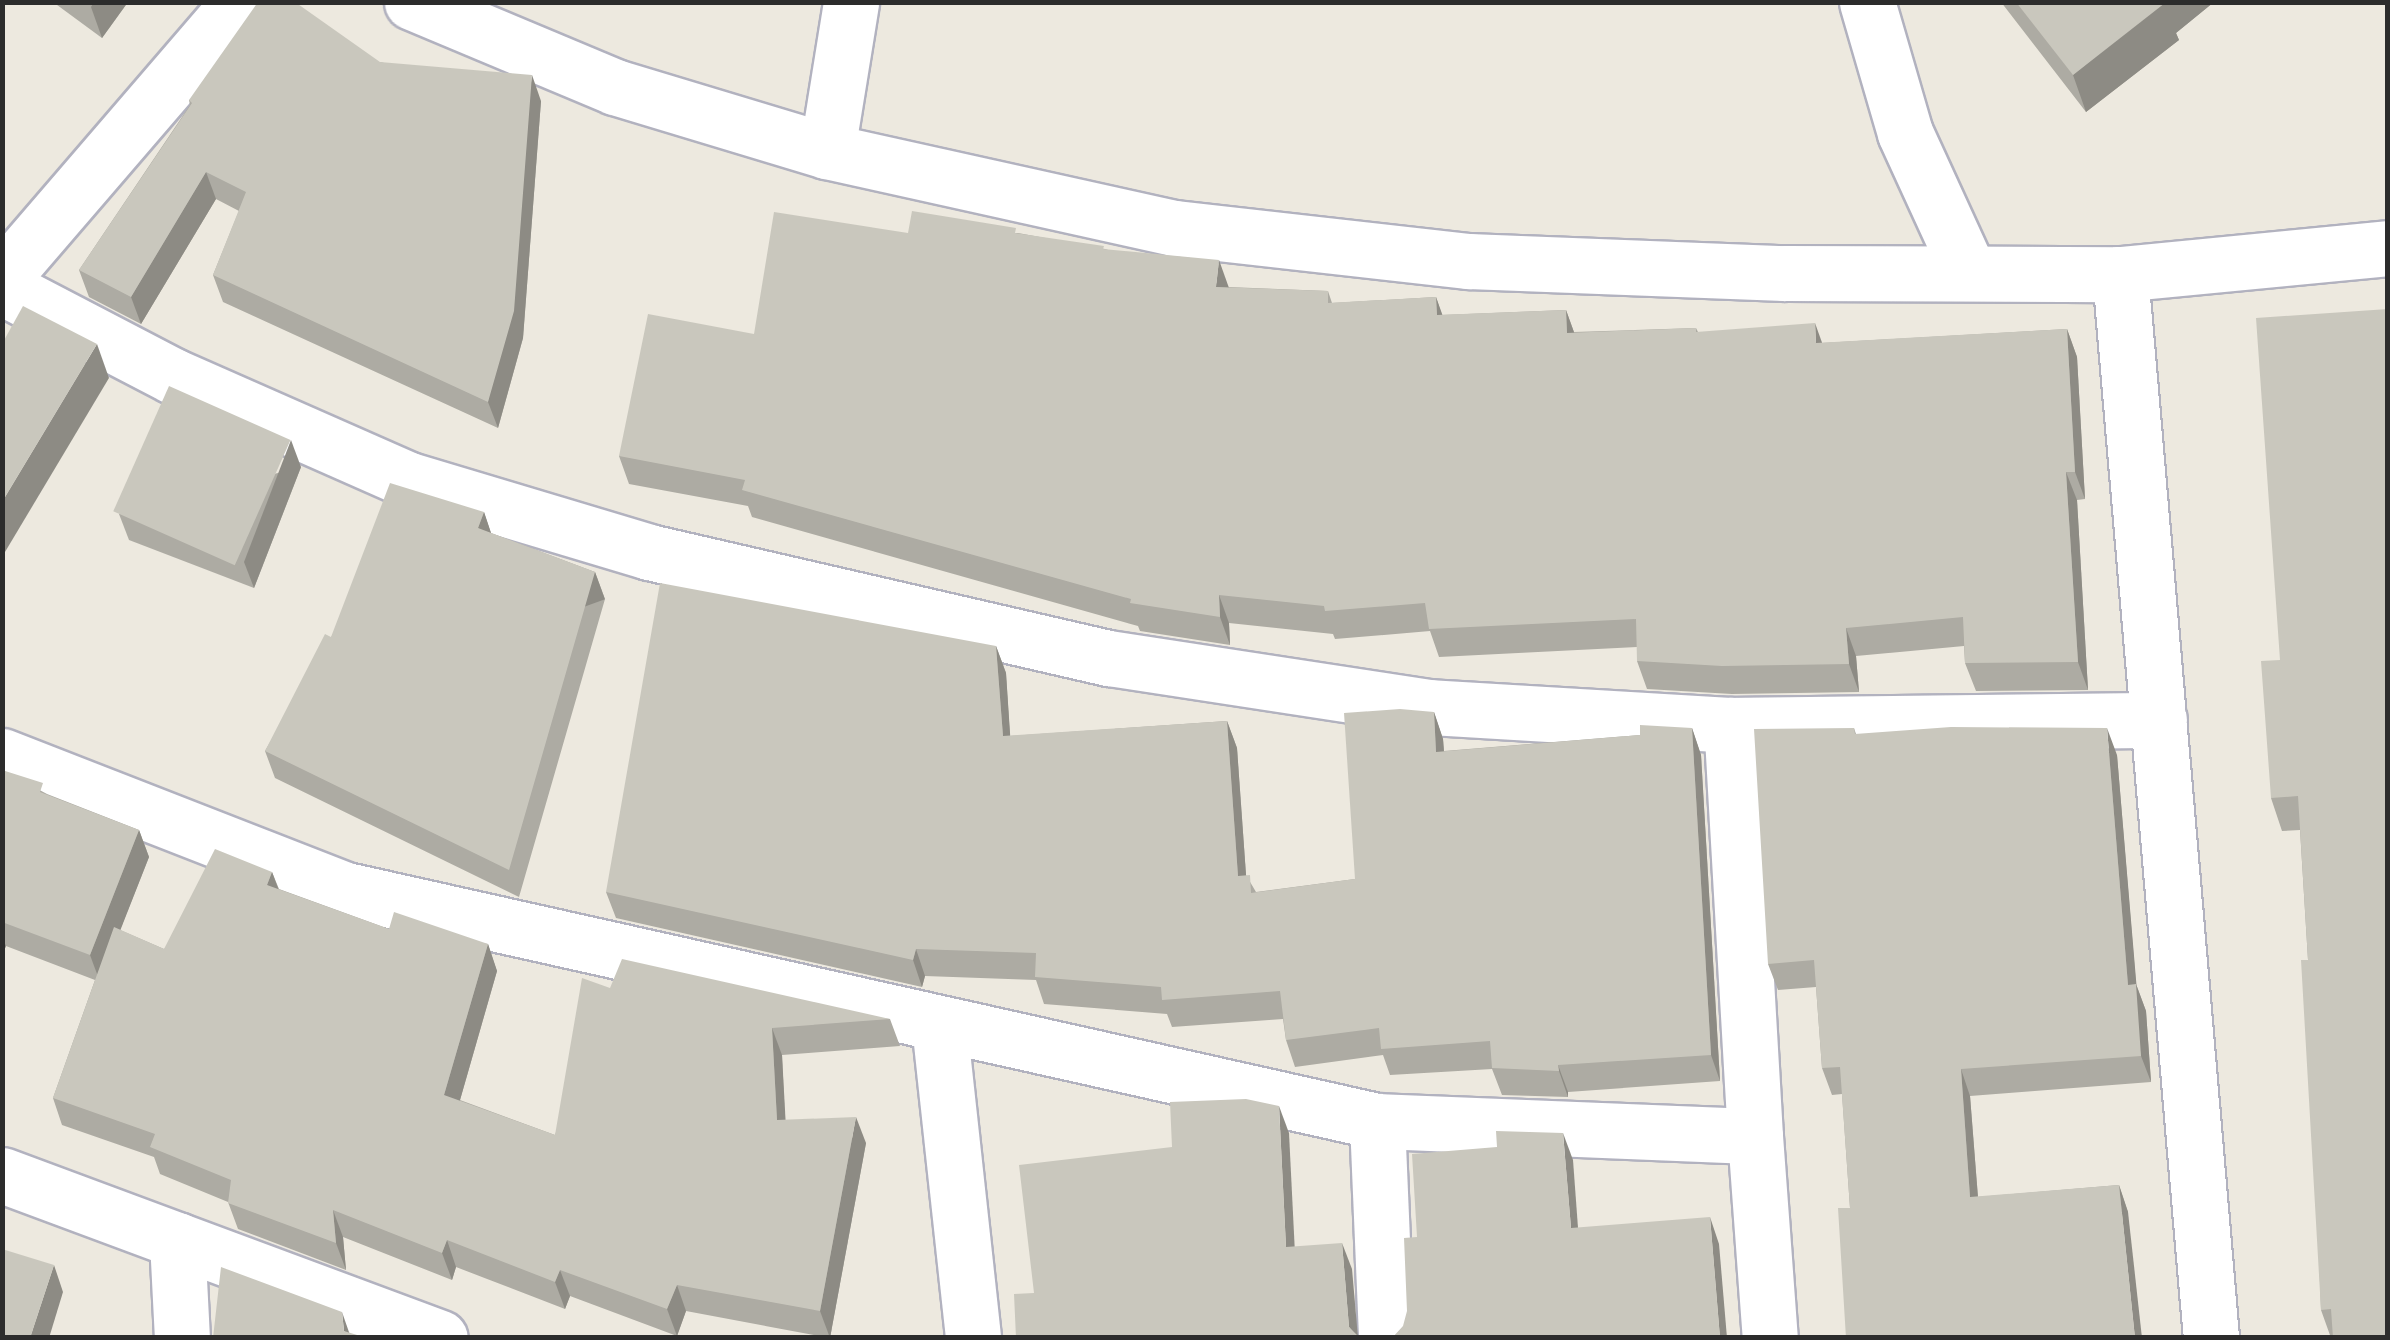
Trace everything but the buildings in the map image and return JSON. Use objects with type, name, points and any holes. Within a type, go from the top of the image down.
[{"type":"street","points":[[2,278],[239,2]]},
{"type":"street","points":[[412,2],[615,87],[827,151],[1174,228],[1468,261],[1784,272],[2120,274],[2388,248]]},
{"type":"street","points":[[827,151],[851,2]]},
{"type":"street","points":[[1867,2],[1905,133],[1969,273]]},
{"type":"street","points":[[2120,274],[2211,1338]]},
{"type":"street","points":[[2,287],[173,376],[406,479],[649,552],[1109,658],[1429,707],[1731,724],[2159,720]]},
{"type":"street","points":[[1731,724],[1770,1338]]},
{"type":"street","points":[[2,756],[346,890],[1378,1121],[1755,1136]]},
{"type":"street","points":[[939,1024],[974,1338]]},
{"type":"street","points":[[1378,1121],[1386,1338]]},
{"type":"street","points":[[2,1175],[440,1338]]},
{"type":"street","points":[[176,1240],[182,1338]]}]
